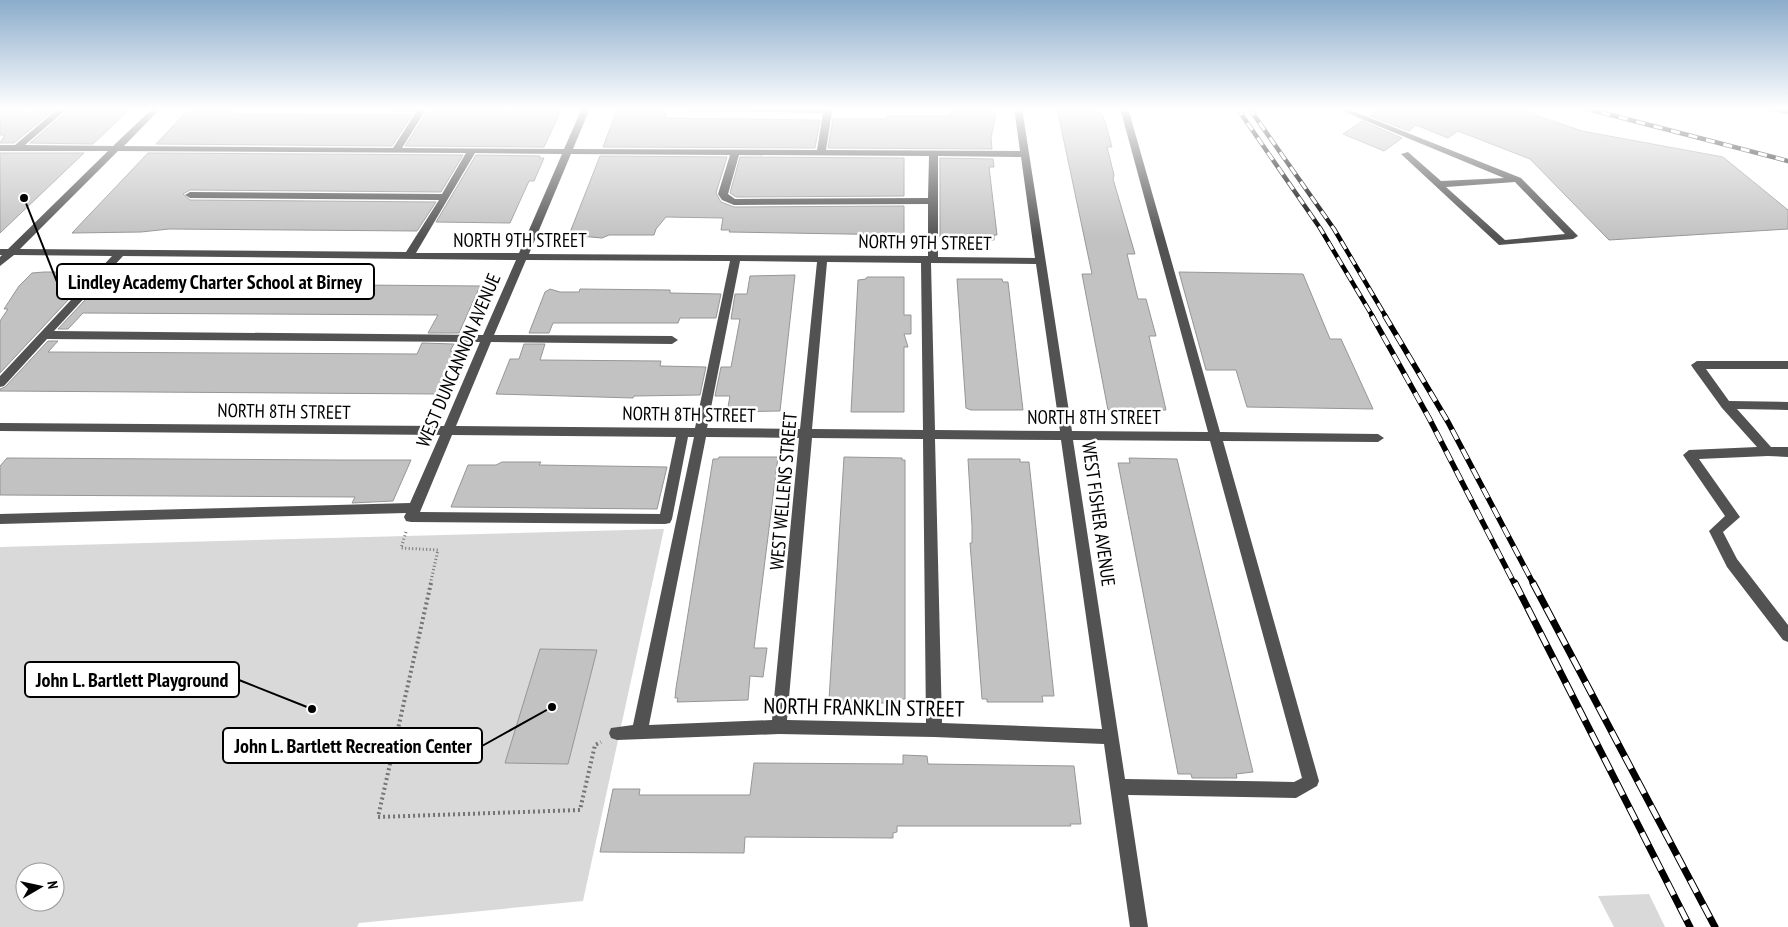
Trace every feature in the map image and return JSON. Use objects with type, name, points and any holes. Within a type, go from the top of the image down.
[{"type":"street","points":[[0,263],[5,252],[115,151]]},
{"type":"street","points":[[408,257],[472,151]]},
{"type":"street","name":"WEST DUNCANNON AVENUE","points":[[413,512],[567,151]]},
{"type":"street","points":[[611,151],[1024,154]]},
{"type":"street","points":[[1118,787],[1296,790],[1311,782],[1136,151]]},
{"type":"street","points":[[1404,154],[1441,184],[1503,242],[1573,236],[1518,180],[1447,151]]},
{"type":"street","points":[[735,152],[723,194],[724,198],[734,202],[933,200]]},
{"type":"street","points":[[934,154],[929,259],[929,434],[934,730]]},
{"type":"street","name":"WEST FISHER AVENUE","points":[[1024,154],[1138,922]]},
{"type":"street","points":[[1441,184],[1518,180]]},
{"type":"street","points":[[190,195],[445,197]]},
{"type":"street","name":"NORTH 9TH STREET","points":[[5,252],[520,258],[822,258],[1040,261]]},
{"type":"street","points":[[0,383],[120,252]]},
{"type":"street","points":[[640,731],[736,258]]},
{"type":"street","name":"WEST WELLENS STREET","points":[[779,727],[822,258]]},
{"type":"street","points":[[45,335],[672,340]]},
{"type":"street","points":[[1768,452],[1726,405],[1697,365],[1788,365]]},
{"type":"street","points":[[1726,405],[1788,406]]},
{"type":"street","name":"NORTH 8TH STREET","points":[[0,427],[1378,438]]},
{"type":"street","points":[[0,519],[413,512],[665,519],[683,433]]},
{"type":"street","points":[[1788,452],[1689,454],[1733,517],[1716,531],[1732,563],[1788,636]]},
{"type":"street","name":"NORTH FRANKLIN STREET","points":[[617,733],[779,727],[934,730],[1111,737]]},
{"type":"path","points":[[413,512],[401,548],[438,550],[378,817],[580,810],[595,745],[617,733]]},
{"type":"shaded area","points":[[664,529],[583,901],[359,923],[357,927],[0,927],[0,547]]},
{"type":"shaded area","points":[[1649,894],[1665,927],[1614,927],[1598,896]]},
{"type":"building","points":[[1066,151],[1108,151],[1114,175],[1113,179],[1135,254],[1127,254],[1138,299],[1146,299],[1156,336],[1149,336],[1166,410],[1108,410],[1082,274],[1092,274]]},
{"type":"building","points":[[1510,151],[1692,151],[1723,157],[1788,210],[1788,229],[1609,240],[1530,159]]},
{"type":"building","points":[[0,153],[84,153],[0,233]]},
{"type":"building","points":[[148,153],[463,155],[441,192],[190,190],[183,194],[190,200],[436,202],[417,231],[169,229],[141,232],[72,233]]},
{"type":"building","points":[[476,155],[540,156],[539,158],[544,158],[534,181],[529,181],[510,223],[436,222]]},
{"type":"building","points":[[600,156],[727,157],[716,193],[721,202],[734,207],[904,206],[904,235],[729,232],[730,230],[721,230],[723,218],[666,217],[656,229],[654,235],[609,235],[602,238],[569,235]]},
{"type":"building","points":[[740,157],[904,158],[904,196],[736,197],[730,193]]},
{"type":"building","points":[[940,158],[993,159],[994,167],[989,167],[997,235],[994,235],[994,240],[954,240],[940,237]]},
{"type":"building","points":[[84,272],[76,281],[83,281],[80,284],[83,284],[0,373],[0,321],[8,309],[4,309],[19,286],[32,273]]},
{"type":"building","points":[[1179,272],[1303,274],[1330,339],[1341,339],[1373,409],[1247,407],[1236,370],[1206,370]]},
{"type":"building","points":[[795,275],[780,411],[727,412],[730,396],[715,396],[721,367],[731,367],[740,319],[731,319],[735,294],[747,294],[750,276]]},
{"type":"building","points":[[867,277],[904,277],[904,315],[911,315],[911,334],[904,334],[908,347],[904,347],[904,412],[851,412],[858,280],[866,279]]},
{"type":"building","points":[[957,279],[1002,279],[1003,282],[1008,282],[1023,410],[971,410],[966,408]]},
{"type":"building","points":[[100,284],[480,286],[459,333],[428,333],[438,315],[83,313],[68,329],[58,329]]},
{"type":"building","points":[[550,289],[560,292],[579,292],[580,289],[670,290],[670,293],[721,294],[716,318],[680,318],[678,323],[553,323],[549,333],[529,333],[545,292]]},
{"type":"building","points":[[48,341],[58,341],[48,352],[417,354],[422,343],[454,344],[450,351],[458,351],[438,394],[0,391]]},
{"type":"building","points":[[524,344],[545,344],[540,360],[661,361],[660,366],[706,367],[700,395],[634,396],[633,398],[496,394],[510,359],[519,359]]},
{"type":"building","points":[[719,457],[778,457],[754,648],[767,648],[763,677],[750,676],[748,700],[677,702],[678,698],[675,698],[676,688],[713,459],[718,459]]},
{"type":"building","points":[[844,457],[902,458],[902,460],[905,460],[905,699],[901,699],[901,703],[843,703],[843,700],[829,700]]},
{"type":"building","points":[[7,458],[411,460],[393,501],[352,503],[355,497],[0,495],[0,466]]},
{"type":"building","points":[[1129,458],[1177,459],[1253,772],[1236,774],[1237,778],[1192,778],[1191,774],[1178,774],[1118,463],[1130,463]]},
{"type":"building","points":[[968,459],[1020,459],[1020,462],[1029,462],[1054,696],[1042,696],[1043,702],[987,702],[987,699],[982,699],[970,543],[972,543],[972,526]]},
{"type":"building","points":[[502,462],[541,462],[539,465],[667,467],[657,509],[451,507],[468,465],[496,465]]},
{"type":"building","points":[[540,649],[597,650],[568,764],[505,763]]},
{"type":"building","points":[[903,755],[927,756],[928,764],[1074,766],[1081,824],[1070,824],[1071,826],[897,826],[897,832],[893,833],[893,838],[745,837],[744,853],[600,852],[613,789],[640,789],[639,795],[750,795],[754,763],[903,764]]},
{"type":"railway","points":[[1267,151],[1320,228],[1373,317]]},
{"type":"railway","points":[[1279,151],[1334,229],[1386,317]]},
{"type":"railway","points":[[1751,151],[1788,161]]},
{"type":"railway","points":[[1372,316],[1429,418],[1515,585]]},
{"type":"railway","points":[[1385,316],[1448,422],[1534,585]]},
{"type":"railway","points":[[1515,583],[1690,927]]},
{"type":"railway","points":[[1533,583],[1715,927]]},
{"type":"place","name":"Lindley Academy Charter School at Birney","points":[[24,198]]},
{"type":"place","name":"John L. Bartlett Recreation Center","points":[[552,707]]},
{"type":"place","name":"John L. Bartlett Playground","points":[[312,709]]}]
